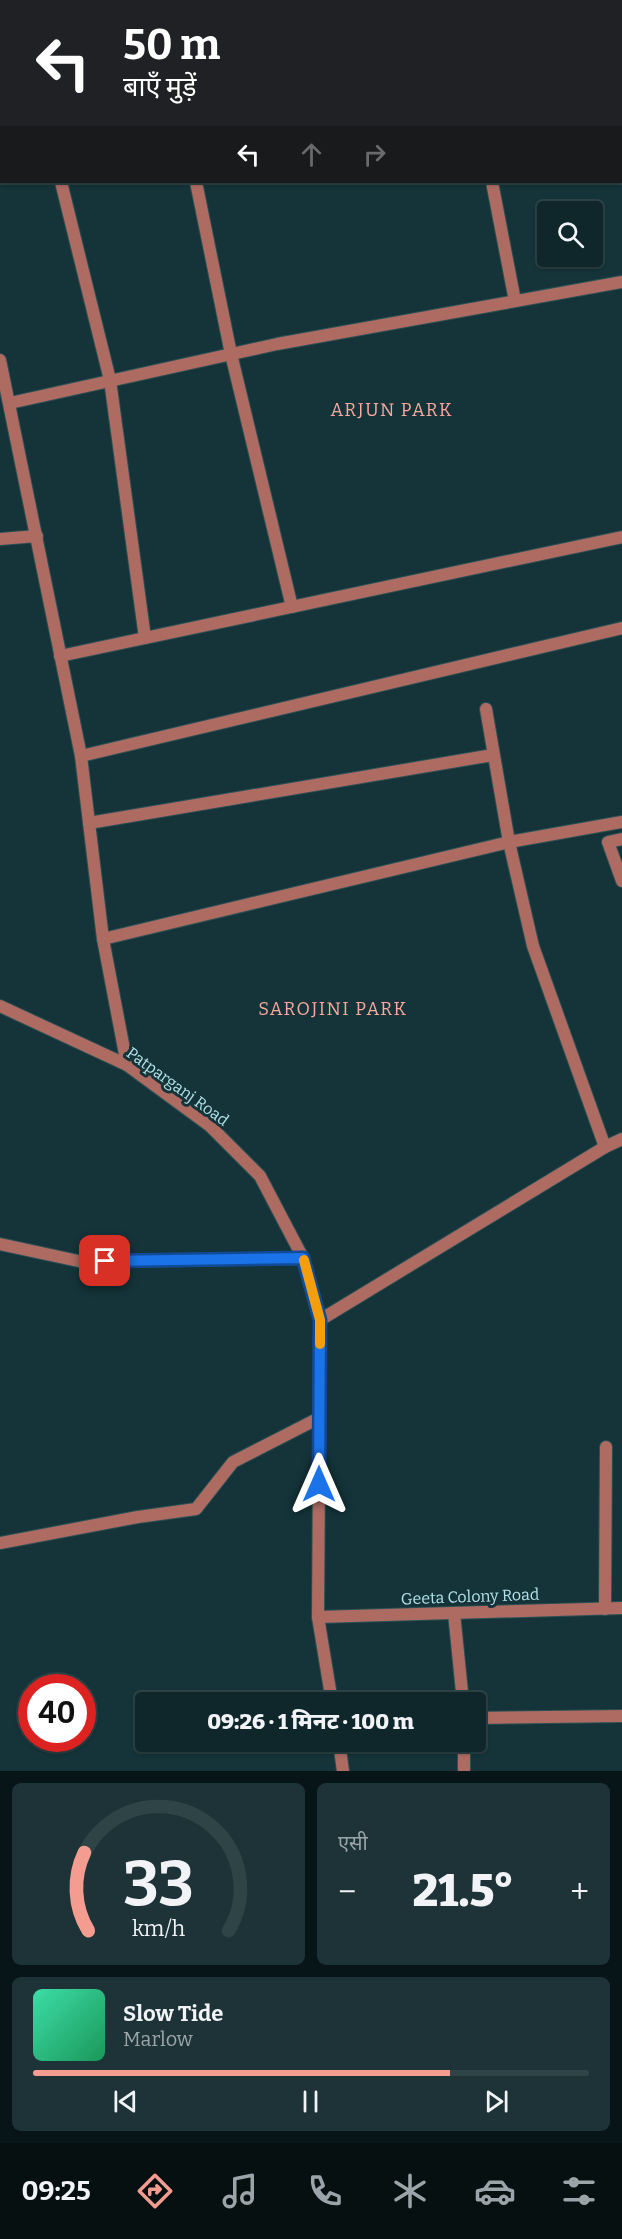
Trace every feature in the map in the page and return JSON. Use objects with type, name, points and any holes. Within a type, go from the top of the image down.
[{"type":"street","points":[[61,183],[110,380],[145,638]]},
{"type":"street","points":[[196,183],[231,354],[292,607]]},
{"type":"street","points":[[492,183],[515,301]]},
{"type":"street","points":[[9,403],[346,331],[622,282]]},
{"type":"street","points":[[0,360],[81,756],[103,939],[126,1065]]},
{"type":"street","points":[[0,539],[37,536]]},
{"type":"street","points":[[60,656],[622,537]]},
{"type":"street","points":[[81,756],[622,628]]},
{"type":"street","points":[[486,708],[509,842],[533,946],[605,1147]]},
{"type":"street","points":[[89,823],[494,755]]},
{"type":"street","points":[[103,939],[509,842],[622,822]]},
{"type":"street","points":[[622,839],[608,842],[622,881]]},
{"type":"street","name":"Patparganj Road","points":[[0,1006],[126,1065],[210,1126],[260,1176],[303,1258],[320,1320],[318,1617],[330,1692]]},
{"type":"street","points":[[320,1320],[605,1147],[622,1139]]},
{"type":"street","points":[[0,1244],[83,1262],[303,1258]]},
{"type":"street","points":[[0,1543],[138,1517],[196,1509],[232,1462],[319,1418]]},
{"type":"street","points":[[605,1609],[606,1447]]},
{"type":"street","name":"Geeta Colony Road","points":[[318,1617],[622,1608]]},
{"type":"street","points":[[454,1613],[462,1692]]},
{"type":"street","points":[[486,1718],[622,1716]]},
{"type":"street","points":[[340,1752],[343,1771]]},
{"type":"street","points":[[464,1752],[464,1771]]},
{"type":"slow traffic","points":[[304,1260],[320,1320],[320,1344]]},
{"type":"district","name":"ARJUN PARK","points":[[392,410]]},
{"type":"district","name":"SAROJINI PARK","points":[[333,1009]]},
{"type":"route","points":[[105,1261],[303,1258],[320,1320],[319,1484]]}]
